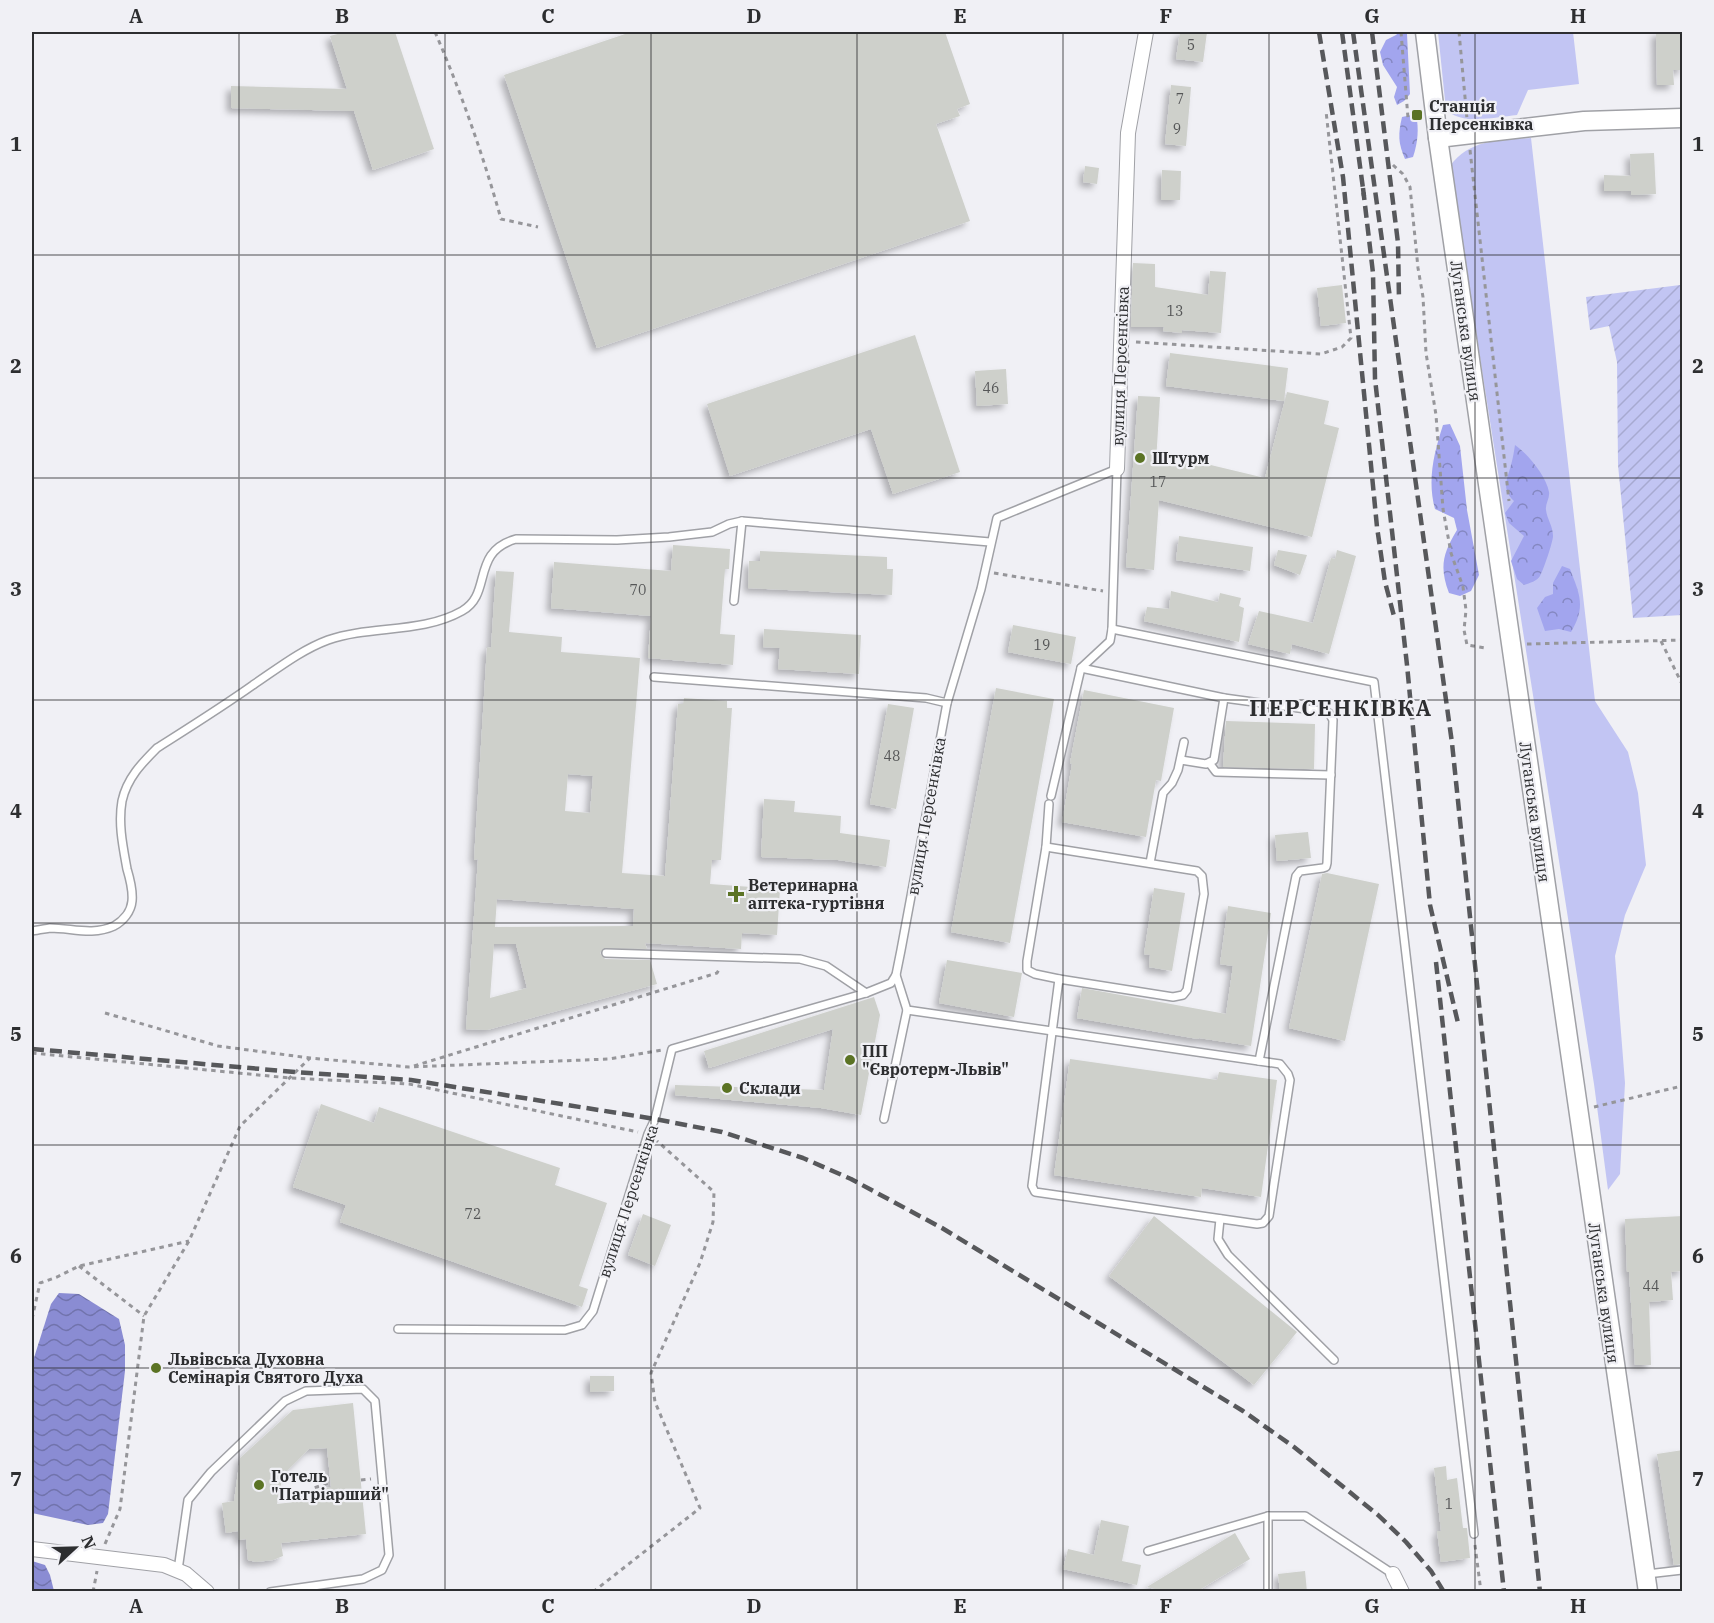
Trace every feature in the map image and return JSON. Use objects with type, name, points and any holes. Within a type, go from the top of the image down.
[{"type":"main road","name":"Луганська вулиця","points":[[1425,32],[1438,138],[1646,1583]]},
{"type":"main road","points":[[1438,138],[1584,121],[1683,118]]},
{"type":"street","name":"вулиця Персенківка","points":[[1117,469],[1128,133],[1146,32]]},
{"type":"street","points":[[32,1549],[164,1565],[186,1574],[207,1592]]},
{"type":"street","points":[[1394,1574],[1402,1592]]},
{"type":"lane","points":[[1046,846],[1197,871],[1202,876],[1204,894],[1187,990],[1183,995],[1173,997],[1059,979],[1035,974],[1028,970],[1027,962],[1046,846],[1050,800],[1081,668],[1110,641],[1117,469]]},
{"type":"lane","name":"вулиця Персенківка","points":[[896,975],[947,703],[981,589],[997,518],[1117,469]]},
{"type":"lane","points":[[32,931],[50,928],[91,932],[113,926],[122,921],[129,912],[132,901],[120,816],[123,799],[129,782],[140,764],[158,748],[308,650],[343,635],[418,625],[450,617],[462,611],[477,597],[487,561],[497,548],[509,540],[522,538],[617,540],[669,537],[712,532],[742,521],[990,542]]},
{"type":"lane","points":[[734,601],[742,521]]},
{"type":"lane","points":[[1112,629],[1374,682],[1474,1534]]},
{"type":"lane","points":[[1081,668],[1224,698],[1329,713],[1333,720],[1327,863],[1326,867],[1300,871],[1296,876],[1260,1061]]},
{"type":"lane","points":[[654,677],[926,698],[947,703]]},
{"type":"lane","points":[[1210,764],[1214,760],[1224,698]]},
{"type":"lane","points":[[1150,864],[1163,793],[1172,783],[1184,742]]},
{"type":"lane","points":[[1180,760],[1210,764],[1216,772],[1331,775]]},
{"type":"lane","points":[[606,953],[800,959],[826,966],[866,993]]},
{"type":"lane","points":[[672,1049],[866,993],[891,984],[896,975]]},
{"type":"lane","points":[[884,1119],[907,1010],[896,975]]},
{"type":"lane","points":[[907,1010],[1053,1030],[1280,1064],[1290,1080],[1269,1216],[1263,1223],[1220,1219],[1035,1192],[1032,1186],[1053,1030],[1059,979]]},
{"type":"lane","name":"вулиця Персенківка","points":[[398,1329],[565,1330],[582,1325],[593,1311],[648,1134],[655,1119],[672,1049]]},
{"type":"lane","points":[[1220,1219],[1218,1239],[1228,1255],[1334,1359]]},
{"type":"lane","points":[[178,1570],[188,1500],[211,1472],[285,1401],[306,1392],[363,1389],[375,1401],[389,1555],[382,1570],[363,1579],[270,1592]]},
{"type":"lane","points":[[1148,1551],[1268,1515],[1305,1516],[1394,1574]]},
{"type":"lane","points":[[1268,1515],[1268,1592]]},
{"type":"lane","points":[[1646,1583],[1683,1570]]},
{"type":"path","points":[[435,32],[453,74],[491,182],[501,219],[538,227]]},
{"type":"path","points":[[1401,32],[1408,118],[1417,115]]},
{"type":"path","points":[[1459,32],[1468,134],[1509,502]]},
{"type":"path","points":[[1121,341],[1321,354],[1341,347],[1351,338],[1326,111]]},
{"type":"path","points":[[1393,165],[1403,174],[1410,187],[1423,297],[1426,353],[1436,415],[1443,509],[1451,553],[1463,587],[1466,610],[1464,630],[1467,645],[1485,648]]},
{"type":"path","points":[[984,571],[1113,593]]},
{"type":"path","points":[[1525,645],[1683,640]]},
{"type":"path","points":[[1661,641],[1683,684]]},
{"type":"path","points":[[409,1067],[717,973],[728,957]]},
{"type":"path","points":[[105,1013],[218,1046],[310,1058],[409,1067],[609,1059],[672,1049]]},
{"type":"path","points":[[32,1053],[290,1078],[410,1084],[648,1134],[714,1192],[713,1222],[700,1263],[651,1373],[656,1402],[700,1508],[593,1592]]},
{"type":"path","points":[[93,1592],[100,1557],[120,1509],[144,1316],[189,1241],[240,1126],[310,1058]]},
{"type":"path","points":[[1593,1108],[1683,1086]]},
{"type":"path","points":[[32,1319],[40,1283],[79,1266],[189,1241]]},
{"type":"path","points":[[79,1266],[144,1316]]},
{"type":"path","points":[[300,1498],[314,1488],[331,1482]]},
{"type":"path","points":[[1474,1534],[1481,1592]]},
{"type":"shaded area","points":[[1438,32],[1573,32],[1579,84],[1528,90],[1517,115],[1471,119],[1453,115],[1446,110]]},
{"type":"shaded area","points":[[1531,138],[1595,701],[1628,752],[1638,793],[1646,865],[1625,915],[1615,956],[1625,1083],[1620,1174],[1608,1190],[1594,1084],[1450,166],[1458,157],[1476,146],[1497,141]]},
{"type":"shaded area","points":[[1680,285],[1682,311],[1682,615],[1633,618],[1618,465],[1617,362],[1609,326],[1590,330],[1586,297]]},
{"type":"green space","points":[[1399,32],[1407,34],[1410,94],[1397,105],[1394,97],[1397,87],[1383,65],[1380,52],[1386,40]]},
{"type":"green space","points":[[1416,114],[1418,130],[1415,151],[1413,157],[1405,159],[1399,138],[1402,117]]},
{"type":"green space","points":[[1450,424],[1460,446],[1467,510],[1479,575],[1471,591],[1460,596],[1449,593],[1443,568],[1448,546],[1457,530],[1454,518],[1435,509],[1432,488],[1434,456],[1443,425]]},
{"type":"green space","points":[[1515,445],[1536,466],[1547,486],[1549,494],[1546,510],[1553,536],[1540,576],[1535,581],[1524,585],[1517,579],[1511,561],[1524,536],[1509,523],[1505,513],[1514,501],[1507,492],[1506,484]]},
{"type":"green space","points":[[1562,566],[1570,569],[1576,586],[1580,601],[1579,615],[1571,632],[1559,629],[1545,631],[1537,608],[1545,597],[1553,594],[1553,583]]},
{"type":"water","points":[[59,1293],[79,1294],[119,1319],[125,1345],[125,1371],[108,1514],[103,1523],[88,1525],[32,1513],[32,1364],[51,1304]]},
{"type":"water","points":[[32,1561],[45,1565],[54,1591],[32,1591]]},
{"type":"building","points":[[345,32],[395,32],[434,149],[373,170],[354,111],[231,108],[231,86],[347,89],[330,36]]},
{"type":"building","points":[[631,32],[945,32],[970,104],[957,109],[960,116],[936,124],[970,221],[597,348],[504,75]]},
{"type":"building","points":[[1180,32],[1207,32],[1203,62],[1176,59]]},
{"type":"building","points":[[1656,32],[1683,32],[1683,70],[1673,70],[1674,85],[1657,85]]},
{"type":"building","points":[[1171,85],[1191,87],[1186,146],[1165,144]]},
{"type":"building","points":[[1654,153],[1656,194],[1631,195],[1631,191],[1604,191],[1604,175],[1631,176],[1630,154]]},
{"type":"building","points":[[1085,166],[1099,168],[1097,184],[1083,182]]},
{"type":"building","points":[[1162,170],[1181,171],[1180,200],[1161,200]]},
{"type":"building","points":[[1133,263],[1155,264],[1155,287],[1208,295],[1210,271],[1226,272],[1221,333],[1182,330],[1182,333],[1163,331],[1164,327],[1131,327]]},
{"type":"building","points":[[1342,285],[1346,323],[1321,326],[1317,288]]},
{"type":"building","points":[[915,335],[960,472],[893,494],[871,429],[730,476],[707,404]]},
{"type":"building","points":[[1170,353],[1288,368],[1284,401],[1166,386]]},
{"type":"building","points":[[1006,369],[1008,404],[977,406],[975,371]]},
{"type":"building","points":[[1287,392],[1329,401],[1324,424],[1339,428],[1312,537],[1159,500],[1154,570],[1126,567],[1138,396],[1160,397],[1156,462],[1193,464],[1194,461],[1265,478]]},
{"type":"building","points":[[1179,536],[1253,547],[1250,571],[1176,560]]},
{"type":"building","points":[[673,545],[730,549],[729,569],[725,569],[720,634],[735,635],[733,665],[648,658],[651,616],[551,608],[554,562],[671,571]]},
{"type":"building","points":[[1278,550],[1307,555],[1300,575],[1274,565]]},
{"type":"building","points":[[1337,550],[1356,556],[1329,654],[1292,644],[1290,654],[1248,644],[1259,611],[1313,623],[1331,558],[1335,559]]},
{"type":"building","points":[[760,551],[887,557],[887,569],[893,569],[892,595],[748,588],[749,561],[760,561]]},
{"type":"building","points":[[496,571],[514,572],[509,632],[562,637],[561,652],[640,658],[622,873],[665,876],[678,704],[683,704],[684,698],[727,701],[727,708],[732,708],[721,860],[712,860],[710,884],[780,889],[777,935],[742,933],[741,949],[645,943],[647,949],[604,948],[600,953],[605,959],[650,960],[657,984],[487,1030],[466,1029],[478,859],[474,860],[487,647],[491,648]],"holes":[[[568,774],[593,776],[590,813],[565,811]],[[497,899],[634,909],[633,926],[495,927]],[[494,944],[516,944],[527,988],[490,998]]]},
{"type":"building","points":[[1171,591],[1218,602],[1220,593],[1241,598],[1239,606],[1244,608],[1239,642],[1144,621],[1147,607],[1169,609]]},
{"type":"building","points":[[1013,625],[1076,637],[1071,664],[1008,652]]},
{"type":"building","points":[[764,629],[861,635],[859,674],[778,669],[780,648],[763,647]]},
{"type":"building","points":[[996,688],[1054,699],[1010,943],[951,932]]},
{"type":"building","points":[[1084,690],[1174,708],[1161,781],[1156,780],[1146,837],[1062,822],[1072,764],[1070,763]]},
{"type":"building","points":[[888,704],[914,708],[896,809],[870,804]]},
{"type":"building","points":[[1226,721],[1315,724],[1314,769],[1223,767]]},
{"type":"building","points":[[764,799],[795,801],[794,812],[841,816],[840,833],[890,840],[886,867],[838,860],[761,857]]},
{"type":"building","points":[[1308,832],[1311,858],[1277,861],[1275,835]]},
{"type":"building","points":[[1327,873],[1379,884],[1345,1041],[1289,1028],[1322,874]]},
{"type":"building","points":[[1154,888],[1185,893],[1172,971],[1149,967],[1150,955],[1144,954]]},
{"type":"building","points":[[1228,906],[1271,913],[1251,1046],[1077,1018],[1082,988],[1226,1014],[1233,966],[1220,964]]},
{"type":"building","points":[[947,960],[1022,973],[1014,1017],[939,1003]]},
{"type":"building","name":"ПП \"Євротерм-Львів\"","points":[[874,997],[880,1015],[861,1115],[821,1108],[675,1095],[675,1085],[824,1090],[833,1029],[709,1068],[704,1051]]},
{"type":"building","points":[[1070,1059],[1217,1080],[1219,1072],[1277,1080],[1261,1197],[1202,1188],[1201,1197],[1054,1175]]},
{"type":"building","points":[[321,1104],[374,1123],[379,1107],[560,1168],[555,1185],[607,1203],[579,1286],[588,1289],[582,1307],[340,1222],[346,1205],[293,1187]]},
{"type":"building","points":[[643,1214],[671,1225],[655,1266],[628,1255]]},
{"type":"building","points":[[1154,1216],[1297,1332],[1254,1385],[1109,1276]]},
{"type":"building","points":[[1683,1216],[1683,1271],[1671,1272],[1673,1300],[1649,1302],[1651,1365],[1635,1365],[1625,1219]]},
{"type":"building","points":[[590,1376],[614,1376],[614,1391],[590,1392]]},
{"type":"building","name":"Готель \"Патріарший\"","points":[[353,1403],[366,1534],[281,1543],[283,1556],[256,1562],[248,1560],[246,1539],[239,1540],[238,1531],[226,1533],[222,1503],[234,1501],[240,1458],[293,1410]],"holes":[[[327,1448],[331,1487],[318,1489],[319,1499],[277,1504],[283,1475],[309,1449]]]},
{"type":"building","points":[[1683,1450],[1683,1564],[1674,1565],[1657,1454]]},
{"type":"building","points":[[1446,1466],[1447,1480],[1457,1478],[1463,1528],[1467,1528],[1470,1558],[1441,1562],[1437,1531],[1441,1531],[1434,1468]]},
{"type":"building","points":[[1101,1520],[1129,1526],[1122,1561],[1141,1565],[1137,1585],[1063,1569],[1068,1549],[1094,1555]]},
{"type":"building","points":[[1235,1533],[1250,1559],[1196,1592],[1168,1592],[1147,1587]]},
{"type":"building","points":[[1305,1571],[1307,1592],[1280,1592],[1278,1574]]},
{"type":"railway","points":[[1319,32],[1343,177],[1377,527],[1385,582],[1395,620]]},
{"type":"railway","points":[[1342,32],[1364,196]]},
{"type":"railway","points":[[1353,32],[1452,743],[1540,1592]]},
{"type":"railway","points":[[1372,32],[1398,243],[1399,300]]},
{"type":"railway","points":[[1363,188],[1373,273],[1375,379],[1407,665],[1430,905],[1458,1023]]},
{"type":"railway","points":[[1436,962],[1504,1592]]},
{"type":"railway","points":[[32,1049],[411,1080],[722,1132],[803,1158],[851,1179],[942,1228],[1243,1411],[1294,1447],[1378,1515],[1431,1571],[1444,1592]]},
{"type":"place","name":"Станція Персенківка","points":[[1417,115]]},
{"type":"place","name":"Штурм","points":[[1140,458]]},
{"type":"place","name":"Ветеринарна аптека-гуртівня","points":[[736,894]]},
{"type":"place","name":"ПП \"Євротерм-Львів\"","points":[[850,1060]]},
{"type":"place","name":"Склади","points":[[727,1088]]},
{"type":"place","name":"Львівська Духовна Семінарія Святого Духа","points":[[156,1368]]},
{"type":"place","name":"Готель \"Патріарший\"","points":[[259,1485]]},
{"type":"district","name":"ПЕРСЕНКІВКА","points":[[1341,707]]}]
